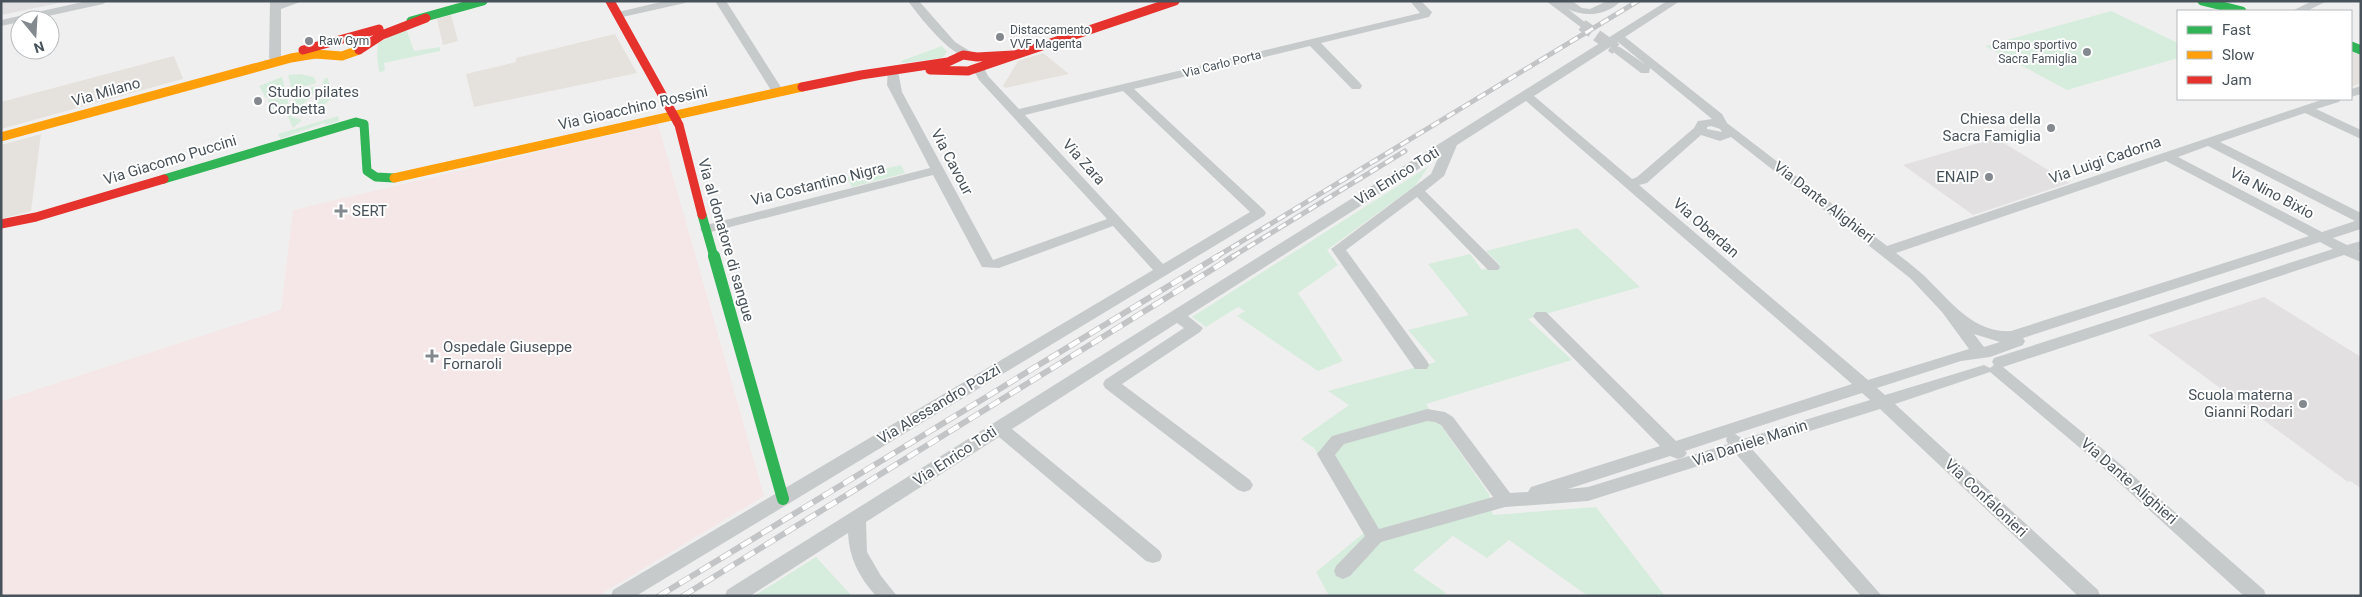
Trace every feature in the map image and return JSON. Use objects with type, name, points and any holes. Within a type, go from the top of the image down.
[{"type":"street","points":[[1,23],[103,1]]},
{"type":"street","points":[[275,58],[275,4],[298,1]]},
{"type":"street","name":"Via Milano","points":[[218,77],[275,58],[483,1]]},
{"type":"street","name":"Via al donatore di sangue","points":[[610,1],[679,125],[783,499]]},
{"type":"street","points":[[618,15],[681,1]]},
{"type":"street","points":[[720,1],[778,92]]},
{"type":"street","name":"Via Zara","points":[[913,1],[952,44],[976,65],[1161,270]]},
{"type":"street","points":[[950,63],[976,65],[1013,55],[1175,1]]},
{"type":"street","name":"Via Carlo Porta","points":[[1018,113],[1426,14],[1415,1]]},
{"type":"street","points":[[1551,1],[1582,25]]},
{"type":"street","points":[[1564,1],[1576,10],[1598,12],[1616,1]]},
{"type":"street","name":"Via Enrico Toti","points":[[734,596],[1452,141],[1526,95],[1617,43],[1675,1]]},
{"type":"street","points":[[2202,1],[2238,10]]},
{"type":"street","points":[[2300,10],[2322,1]]},
{"type":"street","name":"Via Milano","points":[[1,137],[295,57],[315,54],[334,58],[350,55],[382,34],[426,18]]},
{"type":"street","points":[[324,56],[321,52],[323,48],[338,40],[358,38],[365,41],[365,45]]},
{"type":"street","points":[[1312,42],[1356,86]]},
{"type":"street","points":[[1617,43],[1718,117],[1720,130],[1685,144]]},
{"type":"street","name":"Via Dante Alighieri","points":[[1617,43],[1720,130]]},
{"type":"street","points":[[950,63],[952,44]]},
{"type":"street","points":[[950,63],[976,65]]},
{"type":"street","name":"Via Gioacchino Rossini","points":[[347,124],[360,122],[364,124],[366,168],[372,176],[393,178],[778,92],[892,71],[950,63]]},
{"type":"street","name":"Via Cavour","points":[[892,71],[893,85],[990,266],[1115,220]]},
{"type":"street","name":"Via Alessandro Pozzi","points":[[620,596],[1259,212],[1125,87]]},
{"type":"street","name":"Via Oberdan","points":[[1526,95],[1882,401]]},
{"type":"street","name":"Via Luigi Cadorna","points":[[1886,251],[2332,100]]},
{"type":"street","name":"Via Dante Alighieri","points":[[1693,109],[1701,128]]},
{"type":"street","points":[[2305,109],[2361,135]]},
{"type":"street","name":"Via Dante Alighieri","points":[[1701,128],[1704,123],[1747,142],[1914,274],[1947,309],[1987,360],[2098,454],[2257,596]]},
{"type":"street","name":"Via Giacomo Puccini","points":[[1,224],[36,217],[347,124]]},
{"type":"street","points":[[1630,184],[1642,180],[1701,128]]},
{"type":"street","points":[[1420,365],[1338,249],[1418,192],[1437,176],[1452,141]]},
{"type":"street","points":[[2208,141],[2361,219]]},
{"type":"street","name":"Via Nino Bixio","points":[[2167,156],[2361,258]]},
{"type":"street","name":"Via Costantino Nigra","points":[[707,229],[938,170]]},
{"type":"street","points":[[1418,192],[1493,267]]},
{"type":"street","points":[[1947,309],[1981,332],[1998,338],[2012,336],[2361,224]]},
{"type":"street","points":[[1987,360],[2140,317],[2361,245]]},
{"type":"street","points":[[2223,268],[2247,283]]},
{"type":"street","points":[[2118,302],[2140,317]]},
{"type":"street","points":[[1176,316],[1195,328],[1111,384],[1244,484]]},
{"type":"street","points":[[1541,316],[1687,463]]},
{"type":"street","points":[[1987,360],[2032,335],[2042,327]]},
{"type":"street","name":"Via Daniele Manin","points":[[1375,537],[1508,500],[1959,356],[1987,360]]},
{"type":"street","name":"Via Daniele Manin","points":[[1508,500],[1588,494],[1882,401],[1987,360]]},
{"type":"street","name":"Via Confalonieri","points":[[1882,401],[2091,596]]},
{"type":"street","points":[[1343,571],[1375,537],[1326,454],[1338,440],[1427,416],[1440,416],[1447,420],[1508,500]]},
{"type":"street","points":[[1000,428],[1153,556]]},
{"type":"street","points":[[1724,430],[1873,596]]},
{"type":"street","points":[[857,519],[858,552],[874,581],[888,596]]},
{"type":"shaded area","points":[[1,1],[69,1],[25,10],[10,10],[10,13],[1,15]]},
{"type":"shaded area","points":[[451,15],[458,41],[443,45],[437,19]]},
{"type":"shaded area","points":[[615,34],[637,73],[474,107],[466,74],[516,62],[516,58]]},
{"type":"shaded area","points":[[2352,49],[2361,53],[2361,83],[2352,87]]},
{"type":"shaded area","points":[[1043,53],[1069,74],[1005,88],[1003,86],[1018,61]]},
{"type":"shaded area","points":[[174,56],[183,79],[1,129],[1,102]]},
{"type":"shaded area","name":"Ospedale Giuseppe Fornaroli","points":[[658,124],[764,496],[598,596],[1,596],[1,401],[281,310],[293,210]]},
{"type":"shaded area","points":[[41,134],[31,211],[1,219],[1,145]]},
{"type":"shaded area","name":"ENAIP","points":[[1996,138],[2069,183],[1973,215],[1903,165]]},
{"type":"shaded area","name":"Scuola materna Gianni Rodari","points":[[2264,297],[2361,357],[2361,488],[2350,481],[2348,482],[2148,335]]},
{"type":"green space","name":"Campo sportivo Sacra Famiglia","points":[[2111,11],[2177,43],[2177,58],[2067,90],[1985,46]]},
{"type":"green space","points":[[406,28],[414,51],[440,47],[440,51],[384,63],[385,71],[379,72],[378,43],[388,38],[387,34]]},
{"type":"green space","points":[[942,46],[947,52],[942,58],[903,63],[901,61]]},
{"type":"green space","points":[[300,74],[314,77],[316,83],[292,90],[288,75]]},
{"type":"green space","points":[[282,77],[286,92],[266,98],[259,86]]},
{"type":"green space","points":[[328,78],[331,99],[325,104],[315,105],[313,102],[320,93],[324,79]]},
{"type":"green space","points":[[316,86],[311,96],[297,108],[293,92]]},
{"type":"green space","points":[[286,94],[292,117],[302,120],[293,128],[284,107],[273,109],[267,100]]},
{"type":"green space","points":[[338,116],[339,121],[325,125],[324,123],[280,139],[278,134]]},
{"type":"green space","points":[[901,165],[905,173],[852,187],[847,177]]},
{"type":"green space","points":[[1429,166],[1415,186],[1327,250],[1338,265],[1298,293],[1343,361],[1318,371],[1237,316],[1245,311],[1238,307],[1206,327],[1192,317]]},
{"type":"green space","points":[[1577,228],[1640,287],[1528,319],[1572,360],[1426,404],[1489,494],[1493,515],[1596,507],[1665,596],[1588,596],[1509,540],[1487,558],[1453,536],[1413,570],[1446,593],[1443,596],[1329,596],[1316,572],[1365,532],[1314,448],[1301,439],[1349,405],[1328,391],[1436,362],[1408,330],[1469,315],[1428,264],[1470,254],[1482,270],[1500,265],[1486,251]]},
{"type":"green space","points":[[816,557],[852,596],[754,596]]},
{"type":"tunnel","points":[[1582,25],[1616,49]]},
{"type":"railway","points":[[1216,257],[1638,1]]},
{"type":"railway","points":[[1232,257],[1405,151]]},
{"type":"railway","points":[[659,596],[1218,256]]},
{"type":"railway","points":[[683,596],[1234,256]]},
{"type":"traffic: fast","points":[[411,21],[483,1]]},
{"type":"traffic: fast","points":[[2202,1],[2238,10]]},
{"type":"traffic: fast","points":[[2352,46],[2361,50]]},
{"type":"traffic: fast","points":[[164,179],[356,122],[364,124],[367,171],[376,177],[394,178]]},
{"type":"traffic: fast","points":[[702,215],[783,499]]},
{"type":"traffic: slow","points":[[1,137],[291,58],[309,54],[342,56],[359,50]]},
{"type":"traffic: slow","points":[[394,178],[696,109],[802,87]]},
{"type":"traffic: jam","points":[[610,1],[679,125],[702,215]]},
{"type":"traffic: jam","points":[[930,70],[968,71],[1175,1]]},
{"type":"traffic: jam","points":[[359,50],[382,35],[426,18]]},
{"type":"traffic: jam","points":[[303,50],[379,29]]},
{"type":"traffic: jam","points":[[802,87],[861,75],[948,62],[963,55],[977,57],[1013,55]]},
{"type":"traffic: jam","points":[[1,224],[36,217],[164,179]]},
{"type":"place","name":"Distaccamento VVF Magenta","points":[[1000,37]]},
{"type":"place","name":"Raw Gym","points":[[309,41]]},
{"type":"place","name":"Campo sportivo Sacra Famiglia","points":[[2087,52]]},
{"type":"place","name":"Studio pilates Corbetta","points":[[258,101]]},
{"type":"place","name":"Chiesa della Sacra Famiglia","points":[[2051,128]]},
{"type":"place","name":"ENAIP","points":[[1989,177]]},
{"type":"place","name":"SERT","points":[[341,211]]},
{"type":"place","name":"Ospedale Giuseppe Fornaroli","points":[[432,356]]},
{"type":"place","name":"Scuola materna Gianni Rodari","points":[[2303,404]]}]
